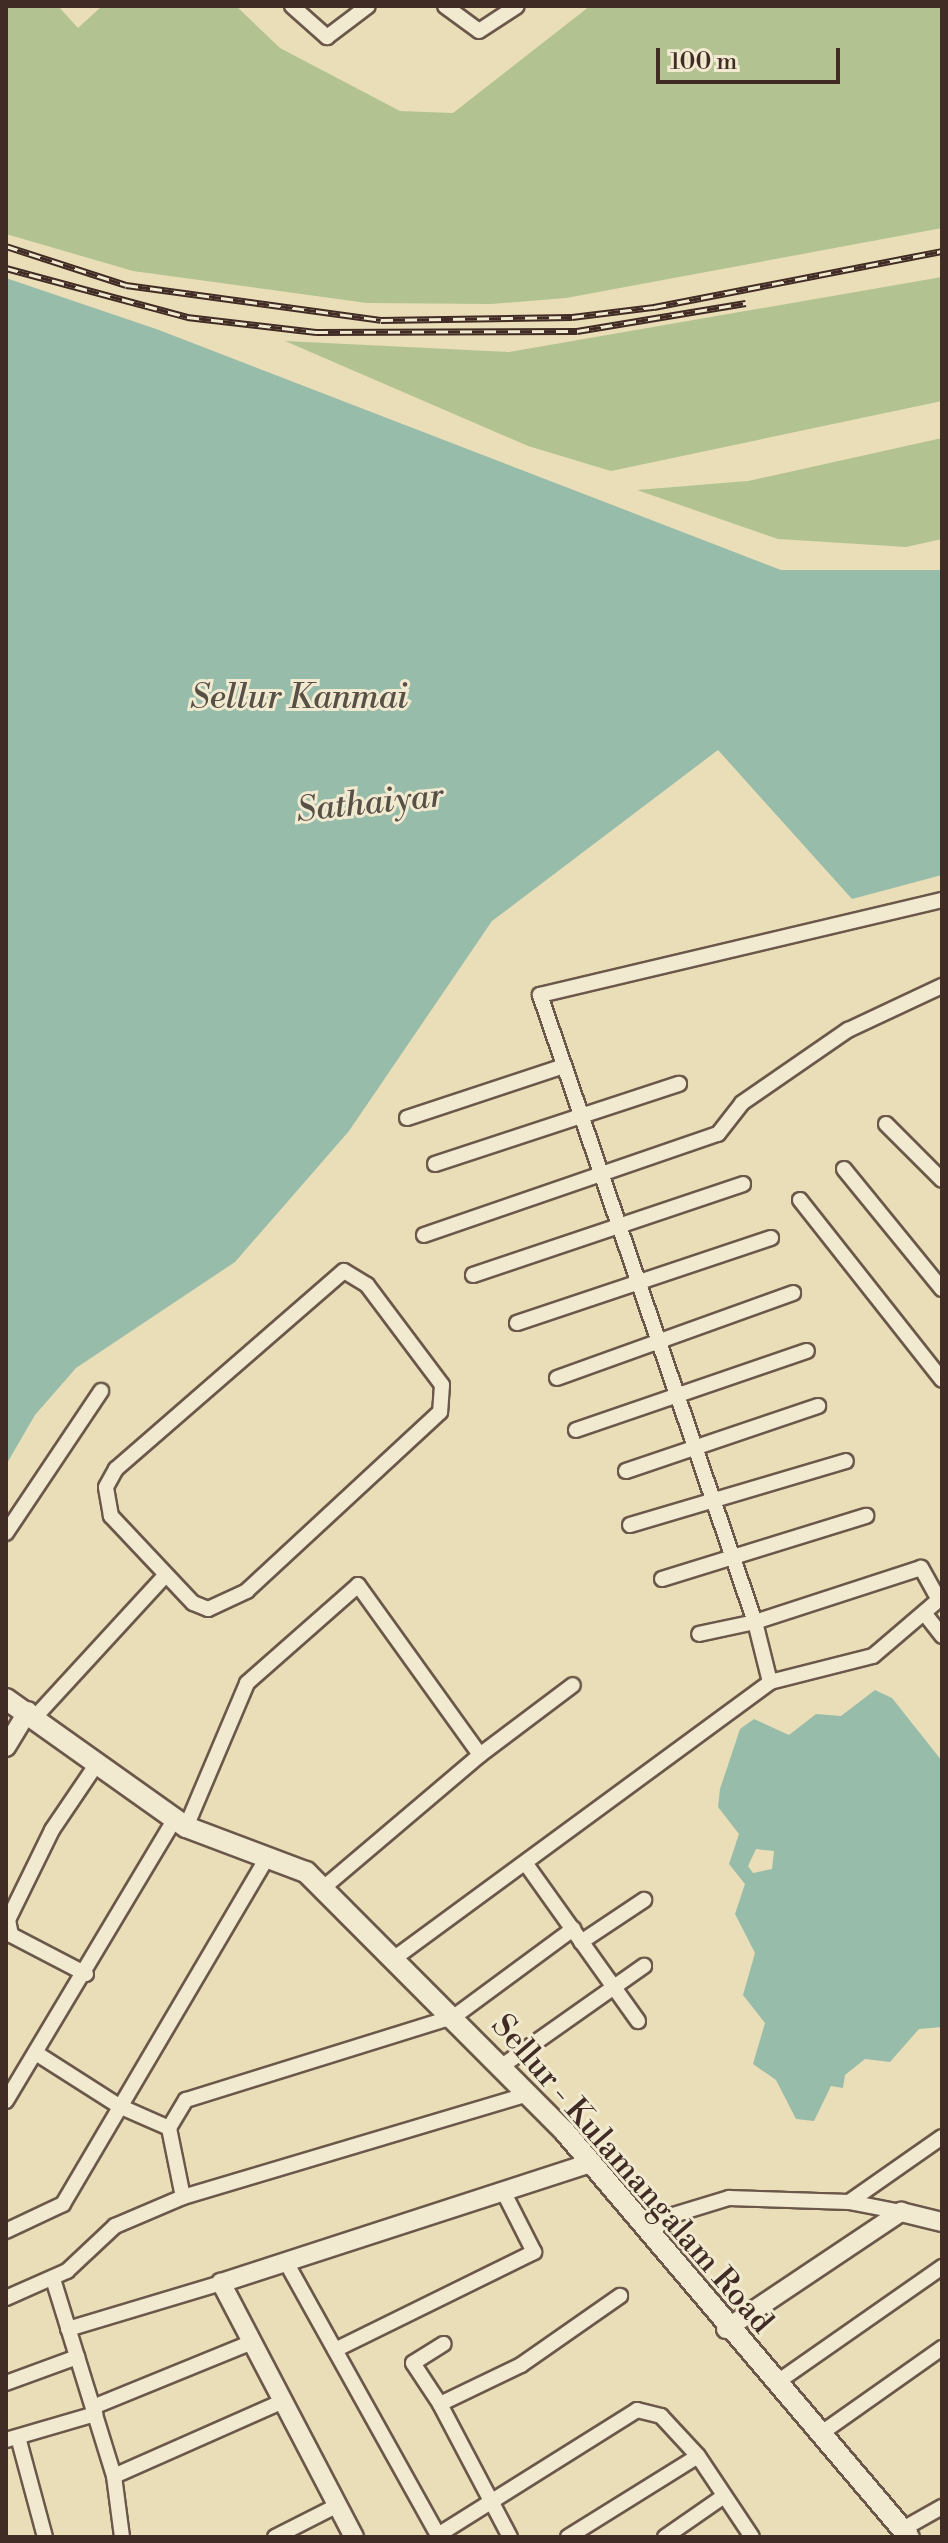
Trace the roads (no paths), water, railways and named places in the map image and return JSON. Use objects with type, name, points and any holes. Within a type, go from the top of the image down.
[{"type":"main road","name":"Sellur - Kulamangalam Road","points":[[6,1699],[32,1714],[96,1765],[180,1824],[306,1872],[396,1957],[529,2094],[590,2163],[726,2329],[906,2533]]},
{"type":"street","points":[[292,6],[327,37],[368,6]]},
{"type":"street","points":[[445,6],[479,31],[517,6]]},
{"type":"street","points":[[770,1682],[755,1622],[599,1177],[540,995],[942,900]]},
{"type":"street","points":[[424,1235],[599,1177],[730,1125],[742,1103],[848,1030],[942,986]]},
{"type":"street","points":[[407,1118],[564,1066]]},
{"type":"street","points":[[435,1164],[679,1084]]},
{"type":"street","points":[[886,1124],[942,1180]]},
{"type":"street","points":[[844,1169],[942,1289]]},
{"type":"street","points":[[473,1275],[616,1224],[743,1184]]},
{"type":"street","points":[[800,1200],[942,1380]]},
{"type":"street","points":[[517,1323],[771,1238]]},
{"type":"street","points":[[357,1274],[442,1385],[440,1412],[311,1538],[229,1604],[193,1603],[162,1579],[111,1516],[106,1487],[116,1469],[329,1277],[357,1274]]},
{"type":"street","points":[[557,1378],[793,1293]]},
{"type":"street","points":[[576,1430],[807,1351]]},
{"type":"street","points":[[6,1533],[101,1391]]},
{"type":"street","points":[[626,1471],[818,1406]]},
{"type":"street","points":[[630,1525],[846,1461]]},
{"type":"street","points":[[662,1579],[866,1516]]},
{"type":"street","points":[[396,1957],[770,1682],[873,1656],[940,1598],[921,1568],[755,1622],[699,1634]]},
{"type":"street","points":[[6,1747],[32,1714],[162,1579]]},
{"type":"street","points":[[6,2101],[39,2055],[180,1824],[247,1683],[358,1585],[480,1755]]},
{"type":"street","points":[[925,1614],[942,1636]]},
{"type":"street","points":[[323,1888],[480,1755],[573,1685]]},
{"type":"street","points":[[86,1974],[11,1935],[8,1920],[52,1830],[96,1765]]},
{"type":"street","points":[[6,2231],[63,2204],[267,1858]]},
{"type":"street","points":[[526,1864],[638,2021]]},
{"type":"street","points":[[183,2197],[169,2128],[186,2100],[455,2016],[577,1936],[644,1900]]},
{"type":"street","points":[[502,2066],[644,1966]]},
{"type":"street","points":[[39,2055],[119,2106],[169,2128]]},
{"type":"street","points":[[6,2298],[53,2279],[115,2226],[183,2197],[529,2094]]},
{"type":"street","points":[[849,2202],[942,2137]]},
{"type":"street","points":[[68,2329],[221,2283],[590,2163]]},
{"type":"street","points":[[335,2350],[534,2252],[503,2191]]},
{"type":"street","points":[[648,2234],[670,2216],[729,2198],[849,2202],[940,2219]]},
{"type":"street","points":[[726,2329],[901,2212]]},
{"type":"street","points":[[286,2262],[439,2536],[637,2410],[661,2416],[698,2456],[752,2537]]},
{"type":"street","points":[[776,2383],[942,2267]]},
{"type":"street","points":[[53,2279],[114,2476],[122,2537]]},
{"type":"street","points":[[221,2283],[354,2537]]},
{"type":"street","points":[[440,2404],[521,2365],[620,2296]]},
{"type":"street","points":[[45,2537],[12,2439],[94,2411],[252,2342]]},
{"type":"street","points":[[444,2344],[413,2363],[440,2404],[489,2503],[510,2537]]},
{"type":"street","points":[[820,2434],[942,2348]]},
{"type":"street","points":[[6,2383],[77,2357]]},
{"type":"street","points":[[114,2476],[283,2401]]},
{"type":"street","points":[[568,2537],[698,2456]]},
{"type":"street","points":[[665,2537],[724,2496]]},
{"type":"street","points":[[275,2537],[338,2505]]},
{"type":"street","points":[[906,2533],[942,2507]]},
{"type":"water","name":"Sellur Kanmai","points":[[6,278],[159,330],[781,570],[942,570],[942,875],[852,899],[718,750],[492,921],[349,1131],[235,1262],[76,1368],[35,1415],[6,1465]]},
{"type":"water","points":[[875,1690],[892,1698],[942,1761],[942,2027],[919,2029],[890,2062],[865,2059],[845,2075],[843,2088],[831,2086],[814,2121],[796,2119],[776,2080],[753,2064],[765,2023],[743,1995],[755,1953],[735,1914],[745,1884],[729,1864],[739,1834],[718,1807],[720,1789],[740,1729],[754,1719],[789,1735],[816,1714],[841,1716]],"holes":[[[756,1849],[774,1851],[772,1869],[753,1873],[748,1866]]]},
{"type":"railway","points":[[6,246],[126,285],[381,320],[572,317],[654,307],[942,251]]},
{"type":"railway","points":[[6,268],[187,317],[316,332],[577,331],[746,303]]},
{"type":"water label","name":"Sathaiyar","points":[[370,804]]}]
